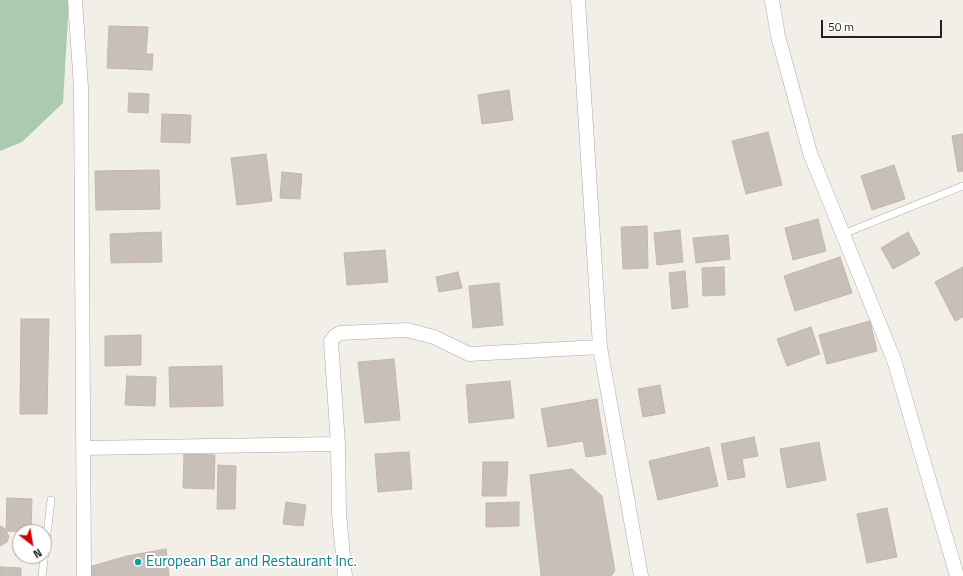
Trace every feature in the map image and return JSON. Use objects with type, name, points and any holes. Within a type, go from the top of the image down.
[{"type":"street","points":[[75,0],[81,87],[84,576]]},
{"type":"street","points":[[578,0],[600,347],[641,576]]},
{"type":"street","points":[[772,0],[778,36],[810,153],[894,360],[957,576]]},
{"type":"street","points":[[345,576],[339,514],[338,444],[331,341],[340,333],[407,330],[434,337],[469,354],[600,347]]},
{"type":"street","points":[[83,448],[338,444]]},
{"type":"lane","points":[[843,234],[963,186]]},
{"type":"lane","points":[[42,576],[51,500]]},
{"type":"green space","points":[[0,0],[69,0],[63,103],[22,142],[0,151]]},
{"type":"building","points":[[109,26],[148,27],[146,54],[153,54],[152,70],[107,68]]},
{"type":"building","points":[[509,90],[513,120],[482,124],[478,95]]},
{"type":"building","points":[[129,93],[149,94],[148,113],[128,112]]},
{"type":"building","points":[[162,114],[191,115],[190,143],[161,142]]},
{"type":"building","points":[[768,132],[782,185],[746,194],[732,141]]},
{"type":"building","points":[[963,134],[963,171],[958,172],[952,136]]},
{"type":"building","points":[[266,154],[272,201],[237,205],[231,158]]},
{"type":"building","points":[[894,165],[905,199],[872,210],[861,176]]},
{"type":"building","points":[[159,170],[160,209],[96,210],[95,171]]},
{"type":"building","points":[[282,172],[302,174],[300,199],[280,198]]},
{"type":"building","points":[[818,219],[826,251],[793,260],[785,228]]},
{"type":"building","points":[[647,226],[648,268],[623,269],[621,227]]},
{"type":"building","points":[[680,230],[683,262],[657,265],[654,233]]},
{"type":"building","points":[[161,232],[162,262],[111,263],[110,234]]},
{"type":"building","points":[[908,232],[920,254],[893,269],[881,248]]},
{"type":"building","points":[[728,235],[730,259],[696,263],[693,238]]},
{"type":"building","points":[[385,250],[388,282],[347,285],[344,253]]},
{"type":"building","points":[[840,257],[852,293],[795,311],[784,276]]},
{"type":"building","points":[[724,267],[725,295],[703,296],[702,268]]},
{"type":"building","points":[[963,267],[963,317],[955,321],[935,282]]},
{"type":"building","points":[[685,271],[688,307],[672,309],[669,273]]},
{"type":"building","points":[[458,272],[462,288],[439,292],[436,277]]},
{"type":"building","points":[[499,283],[503,325],[473,328],[469,286]]},
{"type":"building","points":[[21,319],[49,319],[47,414],[20,414]]},
{"type":"building","points":[[870,321],[877,351],[827,364],[819,335]]},
{"type":"building","points":[[811,327],[820,354],[787,366],[777,339]]},
{"type":"building","points":[[141,335],[141,365],[105,366],[105,336]]},
{"type":"building","points":[[394,359],[400,420],[365,423],[358,362]]},
{"type":"building","points":[[222,366],[223,406],[170,407],[169,367]]},
{"type":"building","points":[[127,376],[156,377],[155,406],[125,405]]},
{"type":"building","points":[[510,381],[514,418],[469,423],[466,385]]},
{"type":"building","points":[[660,385],[665,413],[643,417],[638,389]]},
{"type":"building","points":[[597,399],[606,454],[586,457],[583,441],[548,447],[541,409]]},
{"type":"building","points":[[754,437],[758,456],[742,459],[745,477],[728,480],[721,444]]},
{"type":"building","points":[[819,442],[826,480],[787,488],[780,449]]},
{"type":"building","points":[[709,447],[718,486],[658,500],[649,461]]},
{"type":"building","points":[[409,452],[412,489],[378,492],[375,454]]},
{"type":"building","points":[[184,454],[215,455],[214,489],[183,488]]},
{"type":"building","points":[[483,462],[508,462],[506,496],[482,496]]},
{"type":"building","points":[[218,465],[236,466],[235,509],[217,509]]},
{"type":"building","points":[[572,469],[602,496],[615,571],[611,576],[541,576],[530,475]]},
{"type":"building","points":[[7,498],[32,499],[31,524],[12,524],[12,531],[6,531]]},
{"type":"building","points":[[286,502],[306,505],[303,526],[283,524]]},
{"type":"building","points":[[519,502],[519,526],[486,527],[486,503]]},
{"type":"building","points":[[887,508],[897,557],[867,563],[857,514]]},
{"type":"building","points":[[0,526],[4,528],[9,536],[7,542],[0,546]]},
{"type":"building","name":"European Bar and Restaurant Inc.","points":[[166,549],[169,576],[89,576],[89,567],[127,556]]},
{"type":"building","points":[[0,567],[21,568],[21,576],[0,576]]},
{"type":"place","name":"European Bar and Restaurant Inc.","points":[[138,562]]}]
